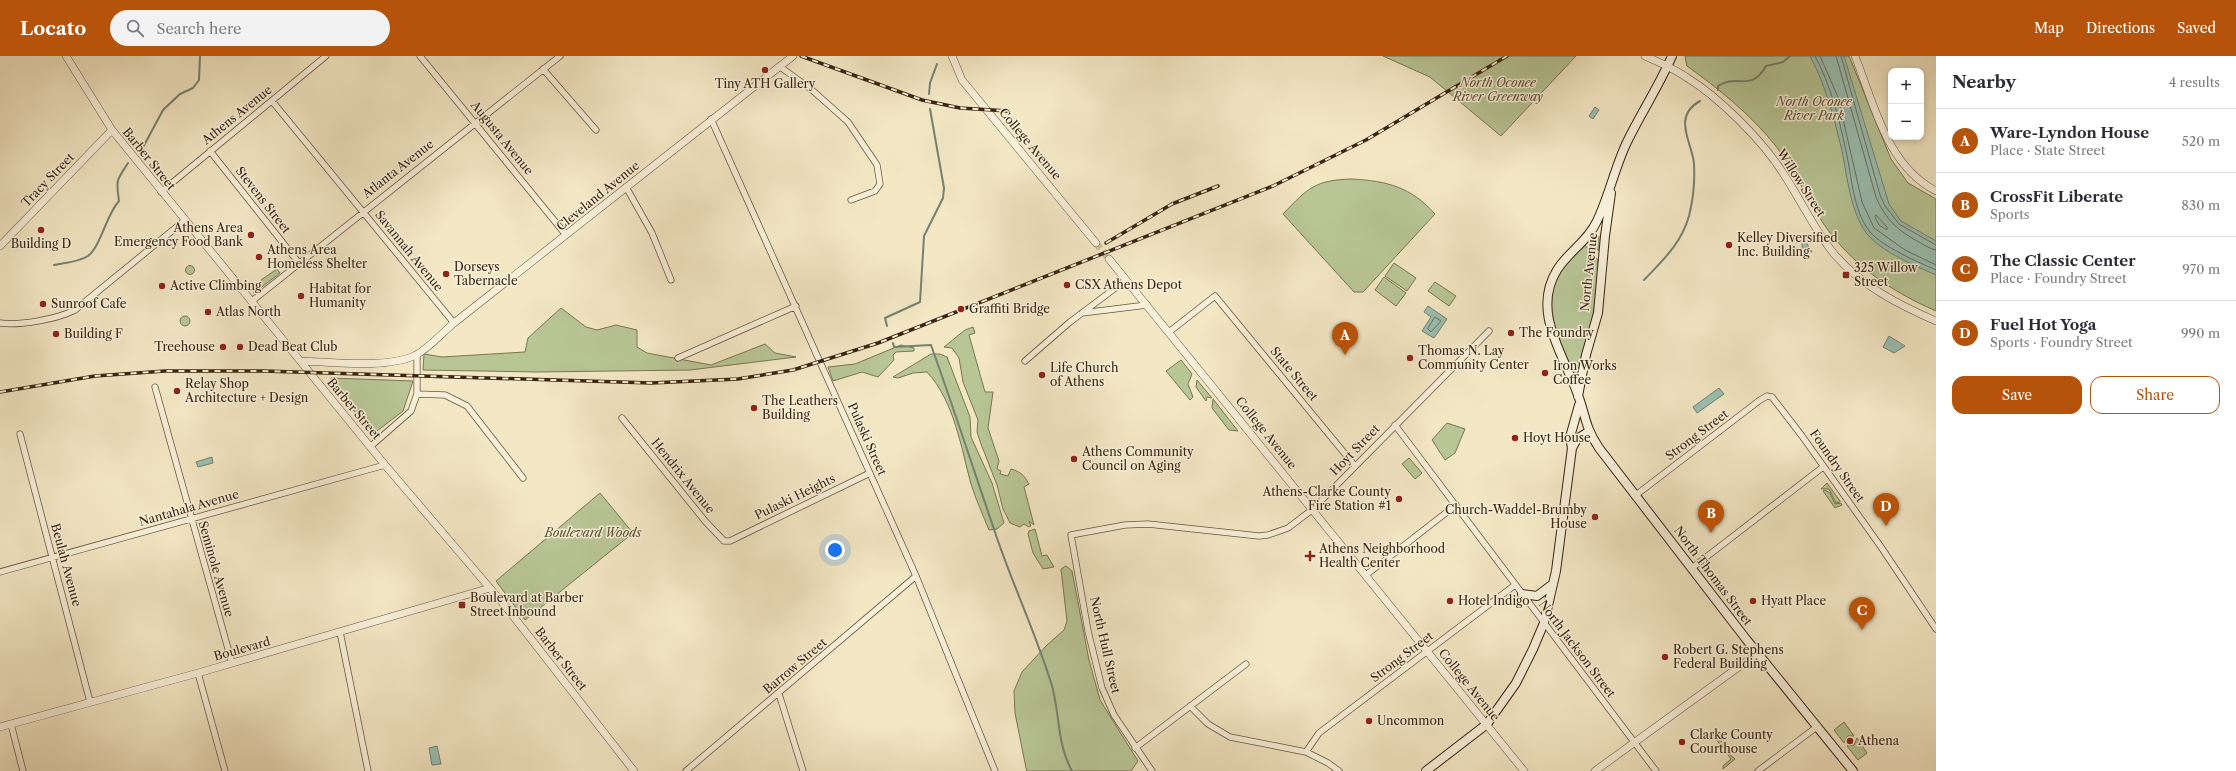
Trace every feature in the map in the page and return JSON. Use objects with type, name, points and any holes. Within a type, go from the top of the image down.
[{"type":"main road","name":"North Avenue","points":[[1588,432],[1579,399],[1548,322],[1546,306],[1549,288],[1557,269],[1590,234],[1597,221],[1628,141],[1672,56]]},
{"type":"main road","name":"North Avenue","points":[[1579,399],[1586,355],[1598,313],[1605,236],[1614,174]]},
{"type":"main road","points":[[1426,771],[1487,724],[1516,683],[1544,623],[1553,584],[1572,448],[1570,437],[1579,399]]},
{"type":"main road","points":[[1572,448],[1577,439],[1588,432]]},
{"type":"main road","name":"North Thomas Street","points":[[1588,432],[1758,653],[1853,771]]},
{"type":"main road","points":[[1522,594],[1536,596],[1553,584]]},
{"type":"street","name":"Barber Street","points":[[66,56],[112,130],[184,221],[252,301],[385,465],[490,588],[634,771]]},
{"type":"street","name":"Athens Avenue","points":[[161,192],[326,56]]},
{"type":"street","name":"Augusta Avenue","points":[[420,56],[566,235]]},
{"type":"street","name":"Atlanta Avenue","points":[[252,301],[299,262],[560,56]]},
{"type":"street","name":"Cleveland Avenue","points":[[301,361],[380,364],[398,361],[417,354],[454,323],[779,66],[794,56]]},
{"type":"street","name":"College Avenue","points":[[952,56],[962,80],[1096,243]]},
{"type":"street","name":"Willow Street","points":[[1645,56],[1667,66],[1701,88],[1756,138],[1783,172],[1825,242],[1850,270],[1900,305],[1936,321]]},
{"type":"street","points":[[1855,56],[1890,143],[1901,162],[1910,173],[1923,184],[1936,191]]},
{"type":"street","points":[[779,66],[812,90],[848,122],[877,165],[880,184],[875,191],[851,200]]},
{"type":"street","points":[[543,69],[596,130]]},
{"type":"street","name":"Savannah Avenue","points":[[272,101],[454,323]]},
{"type":"street","name":"Pulaski Street","points":[[712,119],[916,576],[995,771]]},
{"type":"street","name":"Tracy Street","points":[[0,246],[112,130]]},
{"type":"street","name":"Stevens Street","points":[[210,151],[299,262]]},
{"type":"street","points":[[626,187],[652,233],[670,280]]},
{"type":"street","points":[[0,322],[12,324],[64,316],[74,310],[184,221]]},
{"type":"street","name":"College Avenue","points":[[1109,259],[1524,771]]},
{"type":"street","points":[[1025,361],[1081,314],[1126,280]]},
{"type":"street","name":"State Street","points":[[1169,332],[1215,296],[1355,466]]},
{"type":"street","points":[[1081,314],[1147,305]]},
{"type":"street","points":[[678,358],[796,306]]},
{"type":"street","name":"Hoyt Street","points":[[1071,535],[1124,525],[1148,524],[1259,536],[1268,535],[1288,528],[1313,509],[1489,331]]},
{"type":"street","points":[[370,446],[411,412],[417,394],[417,354]]},
{"type":"street","name":"Seminole Avenue","points":[[155,387],[232,664]]},
{"type":"street","points":[[417,394],[445,395],[467,406],[523,478]]},
{"type":"street","name":"Strong Street","points":[[1636,495],[1760,400],[1767,396],[1772,397]]},
{"type":"street","name":"Foundry Street","points":[[1772,397],[1881,547],[1936,629]]},
{"type":"street","name":"Hendrix Avenue","points":[[622,418],[714,531],[724,541],[730,541]]},
{"type":"street","name":"North Jackson Street","points":[[1395,425],[1656,771]]},
{"type":"street","name":"Beulah Avenue","points":[[20,434],[90,702]]},
{"type":"street","name":"Nantahala Avenue","points":[[0,572],[385,465]]},
{"type":"street","points":[[1692,568],[1823,467]]},
{"type":"street","name":"Pulaski Heights","points":[[730,541],[870,473]]},
{"type":"street","points":[[1366,575],[1456,505]]},
{"type":"street","name":"North Hull Street","points":[[1071,535],[1088,631],[1102,688],[1114,715],[1152,771]]},
{"type":"street","name":"Barrow Street","points":[[686,771],[779,694],[916,576]]},
{"type":"street","name":"Strong Street","points":[[1306,752],[1319,733],[1515,585]]},
{"type":"street","name":"Boulevard","points":[[0,727],[232,664],[490,588]]},
{"type":"street","points":[[340,632],[368,771]]},
{"type":"street","points":[[1595,771],[1758,653]]},
{"type":"street","points":[[1135,748],[1246,664]]},
{"type":"street","points":[[198,673],[225,771]]},
{"type":"street","points":[[779,694],[803,771]]},
{"type":"street","points":[[1190,706],[1208,724],[1230,737],[1306,752],[1328,763],[1339,771]]},
{"type":"street","points":[[11,724],[23,771]]},
{"type":"street","points":[[1758,771],[1818,726]]},
{"type":"green space","name":"North Oconee River Greenway","points":[[1383,56],[1576,56],[1501,136],[1430,77]]},
{"type":"green space","name":"North Oconee River Park","points":[[1685,56],[1849,56],[1891,159],[1908,183],[1936,199],[1936,311],[1903,295],[1887,285],[1859,264],[1846,251],[1823,223],[1775,145],[1734,102],[1687,66]]},
{"type":"green space","points":[[1352,179],[1365,180],[1398,187],[1417,197],[1435,214],[1363,292],[1354,292],[1283,214],[1313,187],[1329,181]]},
{"type":"green space","points":[[1595,235],[1599,236],[1599,251],[1588,241]]},
{"type":"green space","points":[[1584,244],[1598,260],[1598,289],[1591,326],[1575,382],[1554,326],[1550,298],[1553,284],[1559,271]]},
{"type":"green space","points":[[1394,263],[1416,278],[1407,291],[1385,276]]},
{"type":"green space","points":[[190,265],[195,270],[190,275],[185,270]]},
{"type":"green space","points":[[277,269],[280,273],[254,293],[249,284],[259,286],[262,282],[261,280]]},
{"type":"green space","points":[[1384,277],[1406,293],[1396,306],[1375,290]]},
{"type":"green space","points":[[1435,282],[1456,296],[1449,306],[1428,291]]},
{"type":"green space","points":[[561,308],[586,327],[597,330],[616,325],[637,330],[637,347],[647,353],[711,365],[765,344],[775,353],[796,357],[690,370],[537,372],[423,370],[424,354],[442,357],[525,352],[528,338]]},
{"type":"green space","points":[[185,316],[190,321],[185,326],[180,321]]},
{"type":"green space","points":[[973,327],[975,333],[969,335],[985,392],[993,392],[988,428],[999,461],[997,469],[1001,471],[1000,474],[1008,476],[1011,469],[1017,471],[1024,476],[1029,484],[1024,487],[1034,525],[1029,521],[1031,526],[1029,527],[1024,524],[1020,527],[1010,523],[1003,509],[997,485],[977,432],[978,420],[963,382],[959,358],[952,348],[944,347],[965,330]]},
{"type":"green space","points":[[901,345],[914,348],[914,351],[896,352],[893,355],[894,360],[878,377],[862,372],[833,381],[828,367],[855,364]]},
{"type":"green space","points":[[931,354],[940,354],[947,357],[970,417],[971,437],[992,483],[1004,523],[997,529],[989,530],[977,502],[950,410],[936,384],[927,372],[913,373],[898,378],[893,377]]},
{"type":"green space","points":[[1181,360],[1192,374],[1188,384],[1193,397],[1190,400],[1166,371]]},
{"type":"green space","points":[[331,378],[413,381],[403,411],[373,434],[333,385]]},
{"type":"green space","points":[[1197,380],[1212,398],[1207,397],[1206,401],[1196,387]]},
{"type":"green space","points":[[1213,399],[1238,431],[1229,430],[1212,408]]},
{"type":"green space","points":[[1447,423],[1465,429],[1455,453],[1445,460],[1432,440]]},
{"type":"green space","points":[[1409,458],[1422,473],[1415,479],[1402,464]]},
{"type":"green space","points":[[1827,483],[1840,502],[1836,503],[1829,489],[1821,489]]},
{"type":"green space","points":[[1825,490],[1830,493],[1835,504],[1841,503],[1842,505],[1835,508],[1823,491]]},
{"type":"green space","name":"Boulevard Woods","points":[[600,493],[633,533],[525,620],[496,581]]},
{"type":"green space","points":[[1035,529],[1042,556],[1047,555],[1054,567],[1043,569],[1033,553],[1028,534],[1029,531]]},
{"type":"green space","points":[[1066,566],[1072,571],[1089,660],[1100,700],[1138,761],[1131,771],[1027,771],[1026,768],[1015,713],[1014,691],[1022,672],[1046,646],[1064,630],[1067,621],[1061,569]]},
{"type":"green space","points":[[1844,722],[1854,736],[1848,736],[1844,743],[1834,730]]},
{"type":"green space","points":[[1715,733],[1726,747],[1726,751],[1729,751],[1728,753],[1735,759],[1723,769],[1723,766],[1731,759],[1713,735]]},
{"type":"green space","points":[[1857,738],[1867,753],[1858,760],[1847,746],[1854,745]]},
{"type":"water","points":[[1810,56],[1844,56],[1889,204],[1901,221],[1936,241],[1936,275],[1890,253],[1874,241],[1862,227],[1850,195],[1842,151],[1829,102],[1821,79]]},
{"type":"water","points":[[1595,107],[1599,110],[1593,119],[1589,116]]},
{"type":"water","points":[[1802,239],[1804,239],[1812,252],[1802,250]]},
{"type":"water","points":[[1428,306],[1447,319],[1434,338],[1422,331],[1431,317],[1424,312]]},
{"type":"water","points":[[1889,336],[1905,346],[1894,353],[1883,347]]},
{"type":"water","points":[[1719,388],[1724,394],[1697,413],[1693,407]]},
{"type":"water","points":[[212,457],[213,463],[198,467],[196,462]]},
{"type":"water","points":[[437,746],[441,764],[432,765],[429,748]]},
{"type":"waterway","points":[[141,151],[163,110],[180,94],[193,88],[199,80],[200,56]]},
{"type":"waterway","points":[[1718,90],[1718,86],[1731,81],[1749,81],[1755,79],[1766,66],[1783,62],[1790,56]]},
{"type":"waterway","points":[[929,94],[930,83],[937,64]]},
{"type":"waterway","points":[[1644,280],[1671,251],[1686,226],[1692,204],[1694,164],[1685,123],[1691,107],[1700,101]]},
{"type":"waterway","points":[[887,326],[885,318],[920,302],[924,236],[943,198],[944,188],[930,109]]},
{"type":"waterway","points":[[54,265],[80,260],[88,256],[93,251],[110,214],[119,201],[117,184],[119,177],[128,163]]},
{"type":"waterway","points":[[893,343],[894,347],[931,345],[1004,557],[1046,667],[1055,697],[1061,740],[1067,761],[1072,771]]},
{"type":"tunnel","points":[[1096,243],[1109,259]]},
{"type":"railway","points":[[801,56],[922,100],[960,108],[1008,111]]},
{"type":"railway","points":[[0,392],[95,376],[165,371],[263,371],[651,383],[738,379],[793,370],[878,343],[1273,186],[1366,140],[1507,56]]},
{"type":"railway","points":[[1106,243],[1172,204],[1218,186]]},
{"type":"place","name":"Tiny ATH Gallery","points":[[765,70]]},
{"type":"place","name":"Building D","points":[[41,230]]},
{"type":"place","name":"Athens Area Emergency Food Bank","points":[[251,235]]},
{"type":"place","name":"Kelley Diversified Inc. Building","points":[[1729,245]]},
{"type":"place","name":"Athens Area Homeless Shelter","points":[[259,257]]},
{"type":"place","name":"Dorseys Tabernacle","points":[[446,274]]},
{"type":"place","name":"325 Willow Street","points":[[1846,275]]},
{"type":"place","name":"CSX Athens Depot","points":[[1067,285]]},
{"type":"place","name":"Active Climbing","points":[[162,286]]},
{"type":"place","name":"Habitat for Humanity","points":[[301,296]]},
{"type":"place","name":"Sunroof Cafe","points":[[43,304]]},
{"type":"place","name":"Graffiti Bridge","points":[[961,309]]},
{"type":"place","name":"Atlas North","points":[[208,312]]},
{"type":"place","name":"The Foundry","points":[[1511,333]]},
{"type":"place","name":"Building F","points":[[56,334]]},
{"type":"place","name":"Treehouse","points":[[223,347]]},
{"type":"place","name":"Dead Beat Club","points":[[240,347]]},
{"type":"place","name":"Ware-Lyndon House","points":[[1345,355]]},
{"type":"place","name":"Thomas N. Lay Community Center","points":[[1410,358]]},
{"type":"place","name":"Iron Works Coffee","points":[[1545,373]]},
{"type":"place","name":"Life Church of Athens","points":[[1042,375]]},
{"type":"place","name":"Relay Shop Architecture + Design","points":[[177,391]]},
{"type":"place","name":"The Leathers Building","points":[[754,408]]},
{"type":"place","name":"Hoyt House","points":[[1515,438]]},
{"type":"place","name":"Athens Community Council on Aging","points":[[1074,459]]},
{"type":"place","name":"Athens-Clarke County Fire Station #1","points":[[1399,499]]},
{"type":"place","name":"Church-Waddel-Brumby House","points":[[1595,517]]},
{"type":"place","name":"Fuel Hot Yoga","points":[[1886,526]]},
{"type":"place","name":"CrossFit Liberate","points":[[1711,533]]},
{"type":"place","name":"Athens Neighborhood Health Center","points":[[1310,556]]},
{"type":"place","name":"Hotel Indigo","points":[[1450,601]]},
{"type":"place","name":"Hyatt Place","points":[[1753,601]]},
{"type":"place","name":"Boulevard at Barber Street Inbound","points":[[462,605]]},
{"type":"place","name":"The Classic Center","points":[[1862,630]]},
{"type":"place","name":"Robert G. Stephens Federal Building","points":[[1665,657]]},
{"type":"place","name":"Uncommon","points":[[1369,721]]},
{"type":"place","name":"Athena","points":[[1850,741]]},
{"type":"place","name":"Clarke County Courthouse","points":[[1682,742]]}]
